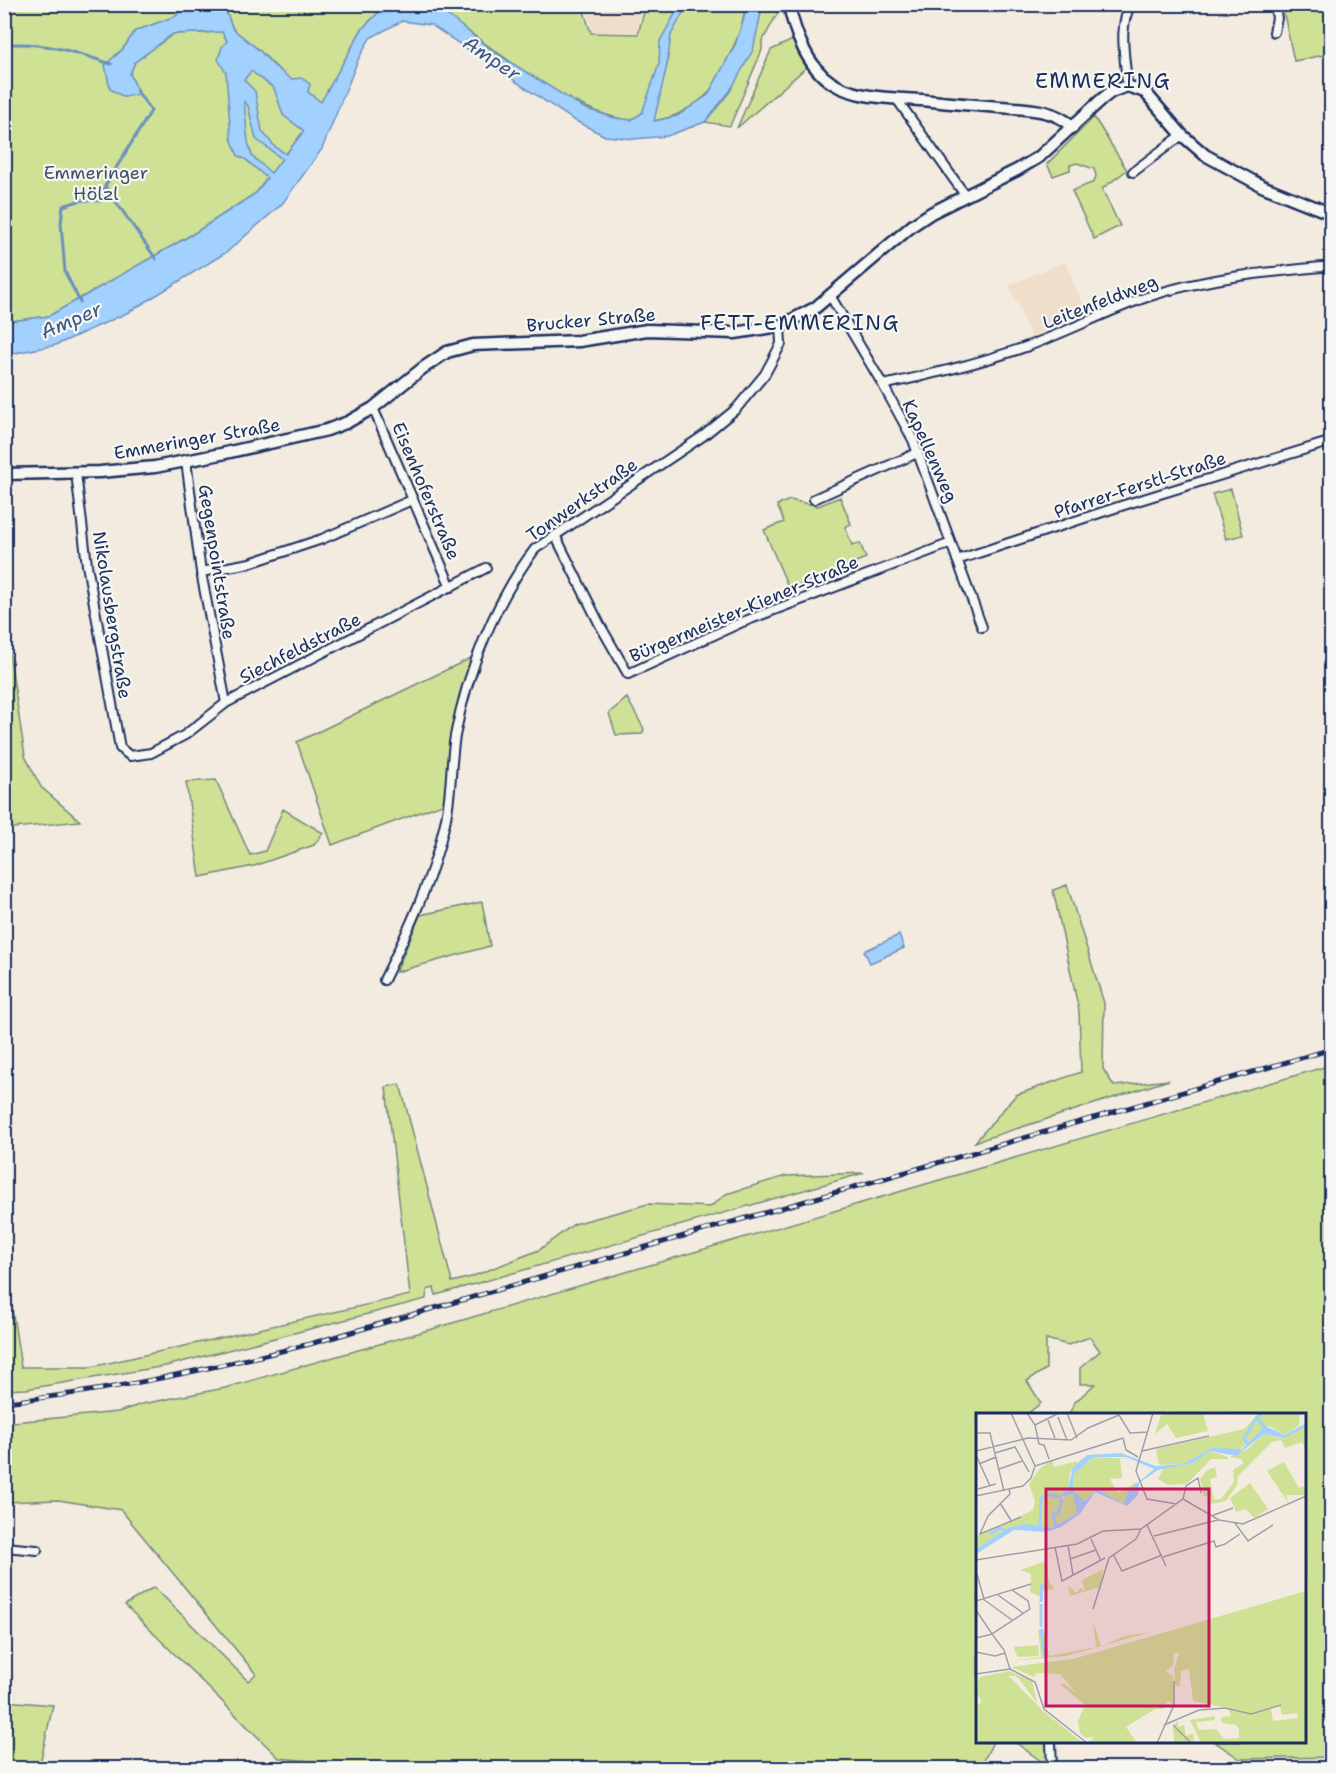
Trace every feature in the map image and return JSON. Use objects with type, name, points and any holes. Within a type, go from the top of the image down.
[{"type":"street","points":[[789,4],[796,31],[807,54],[818,70],[832,83],[851,91],[896,98],[1042,110],[1068,122],[1073,127]]},
{"type":"street","points":[[1116,4],[1130,7],[1124,20],[1123,34],[1127,86],[1145,92],[1182,135],[1231,171],[1332,214]]},
{"type":"street","points":[[1274,4],[1277,18],[1274,32]]},
{"type":"street","name":"Brucker Straße","points":[[387,397],[440,357],[473,345],[579,341],[647,330],[735,333],[780,326],[809,312],[831,297],[913,225],[941,207],[1017,170],[1049,149],[1111,92],[1127,86]]},
{"type":"street","points":[[896,98],[965,195]]},
{"type":"street","points":[[1134,172],[1182,135]]},
{"type":"street","name":"Leitenfeldweg","points":[[883,385],[971,365],[1019,349],[1148,297],[1201,283],[1253,274],[1332,266]]},
{"type":"street","name":"Kapellenweg","points":[[831,297],[913,441],[982,627]]},
{"type":"street","name":"Tonwerkstraße","points":[[384,980],[426,886],[437,853],[448,806],[455,738],[464,696],[478,654],[502,601],[521,567],[535,549],[703,435],[736,409],[765,374],[781,344],[780,326]]},
{"type":"street","name":"Emmeringer Straße","points":[[4,474],[123,471],[186,461],[327,429],[348,422],[387,397]]},
{"type":"street","name":"Eisenhoferstraße","points":[[373,408],[451,587]]},
{"type":"street","name":"Pfarrer-Ferstl-Straße","points":[[957,560],[1332,441]]},
{"type":"street","points":[[814,499],[917,453]]},
{"type":"street","name":"Gegenpointstraße","points":[[186,461],[201,572],[226,703]]},
{"type":"street","name":"Nikolausbergstraße","points":[[76,473],[87,565],[120,748],[130,756]]},
{"type":"street","points":[[201,572],[250,563],[322,540],[412,500]]},
{"type":"street","name":"Bürgermeister-Kiener-Straße","points":[[555,535],[600,626],[628,674],[740,623],[951,543]]},
{"type":"street","name":"Siechfeldstraße","points":[[130,756],[151,753],[185,735],[226,703],[486,568]]},
{"type":"street","points":[[4,1547],[37,1550]]},
{"type":"street","points":[[1051,1743],[1052,1768]]},
{"type":"shaded area","points":[[585,4],[645,5],[637,32],[593,32]]},
{"type":"shaded area","points":[[1065,261],[1087,314],[1031,337],[1009,285]]},
{"type":"green space","points":[[227,4],[386,5],[362,29],[321,102],[281,72],[233,29],[226,12]]},
{"type":"green space","name":"Emmeringer Hölzl","points":[[4,5],[185,5],[176,16],[135,31],[123,49],[115,55],[124,97],[139,93],[130,74],[135,62],[173,34],[222,32],[239,61],[313,119],[256,193],[193,234],[49,316],[5,322]]},
{"type":"green space","points":[[429,5],[582,5],[591,33],[638,34],[646,5],[745,5],[735,44],[710,90],[687,109],[656,121],[623,119],[588,108],[553,90]]},
{"type":"green space","points":[[761,5],[782,5],[762,42],[762,50],[730,126],[705,122],[730,91],[761,13]]},
{"type":"green space","points":[[1282,5],[1331,5],[1331,62],[1329,54],[1294,61]]},
{"type":"green space","points":[[795,39],[809,65],[737,128],[771,50]]},
{"type":"green space","points":[[1094,117],[1127,170],[1102,189],[1120,226],[1094,239],[1072,191],[1094,182],[1096,176],[1094,169],[1077,163],[1070,165],[1070,170],[1053,176],[1047,164]]},
{"type":"green space","points":[[1231,489],[1243,535],[1226,539],[1212,494]]},
{"type":"green space","points":[[840,497],[851,524],[845,527],[852,545],[860,543],[866,558],[789,589],[764,530],[784,522],[777,505],[790,500],[818,506]]},
{"type":"green space","points":[[4,618],[25,756],[41,787],[80,821],[5,829]]},
{"type":"green space","points":[[473,657],[459,696],[451,737],[445,803],[332,845],[297,742]]},
{"type":"green space","points":[[627,698],[644,729],[642,734],[616,735],[609,713]]},
{"type":"green space","points":[[216,780],[250,855],[265,851],[283,809],[323,833],[314,845],[254,866],[200,877],[186,782]]},
{"type":"green space","points":[[1067,885],[1104,1003],[1103,1069],[1114,1086],[1169,1080],[975,1142],[1016,1095],[1081,1072],[1079,1011],[1053,890]]},
{"type":"green space","points":[[482,902],[490,946],[396,972],[420,915]]},
{"type":"green space","points":[[1331,1065],[1331,1757],[1240,1759],[1216,1743],[1306,1743],[1306,1413],[1070,1413],[1075,1402],[1095,1384],[1080,1384],[1080,1368],[1100,1351],[1090,1337],[1068,1345],[1046,1339],[1046,1369],[1027,1381],[1041,1403],[1028,1413],[976,1413],[976,1743],[992,1743],[980,1768],[325,1768],[322,1762],[279,1758],[125,1605],[154,1587],[248,1681],[256,1674],[121,1510],[58,1500],[5,1502],[4,1423],[118,1412],[142,1404],[225,1388]]},
{"type":"green space","points":[[400,1084],[452,1282],[471,1277],[539,1250],[574,1224],[648,1204],[710,1207],[726,1194],[786,1176],[864,1173],[436,1295],[434,1288],[427,1290],[426,1299],[166,1366],[26,1389],[5,1390],[5,1262],[21,1367],[91,1367],[410,1295],[386,1087]]},
{"type":"green space","points":[[5,1701],[53,1705],[39,1768],[5,1768]]},
{"type":"green space","points":[[1016,1743],[1048,1743],[1049,1767]]},
{"type":"water","points":[[185,5],[227,5],[226,12],[233,29],[291,79],[302,78],[310,84],[308,92],[321,102],[362,29],[386,5],[429,5],[450,17],[494,52],[584,108],[615,118],[631,120],[642,113],[659,64],[660,41],[680,5],[695,5],[684,11],[671,35],[667,65],[654,121],[677,116],[708,95],[735,45],[744,18],[745,5],[761,5],[753,50],[730,91],[705,122],[667,136],[634,139],[605,136],[572,119],[431,25],[402,21],[370,38],[358,60],[322,149],[282,204],[227,252],[129,312],[56,345],[5,355],[5,322],[49,316],[193,234],[256,193],[267,178],[245,159],[238,156],[231,138],[226,73],[218,59],[227,41],[222,32],[173,34],[135,62],[130,74],[139,94],[124,97],[110,89],[105,65],[123,49],[135,31],[176,16]],"holes":[[[251,71],[274,88],[283,115],[304,131],[286,154],[275,147],[262,131],[255,91],[244,80]],[[244,102],[248,106],[256,139],[282,159],[271,173],[252,156],[248,142]]]},
{"type":"water","points":[[899,935],[904,948],[870,963],[864,951]]},
{"type":"waterway","points":[[4,45],[45,46],[111,64]]},
{"type":"waterway","points":[[80,302],[65,272],[61,223],[63,206],[82,200],[101,201],[105,186],[151,111],[137,91]]},
{"type":"waterway","name":"Amper","points":[[105,186],[156,259]]},
{"type":"railway","points":[[4,1402],[43,1398],[158,1379],[310,1344],[1332,1049]]},
{"type":"district","name":"EMMERING","points":[[1103,81]]},
{"type":"district","name":"FETT-EMMERING","points":[[800,323]]}]
